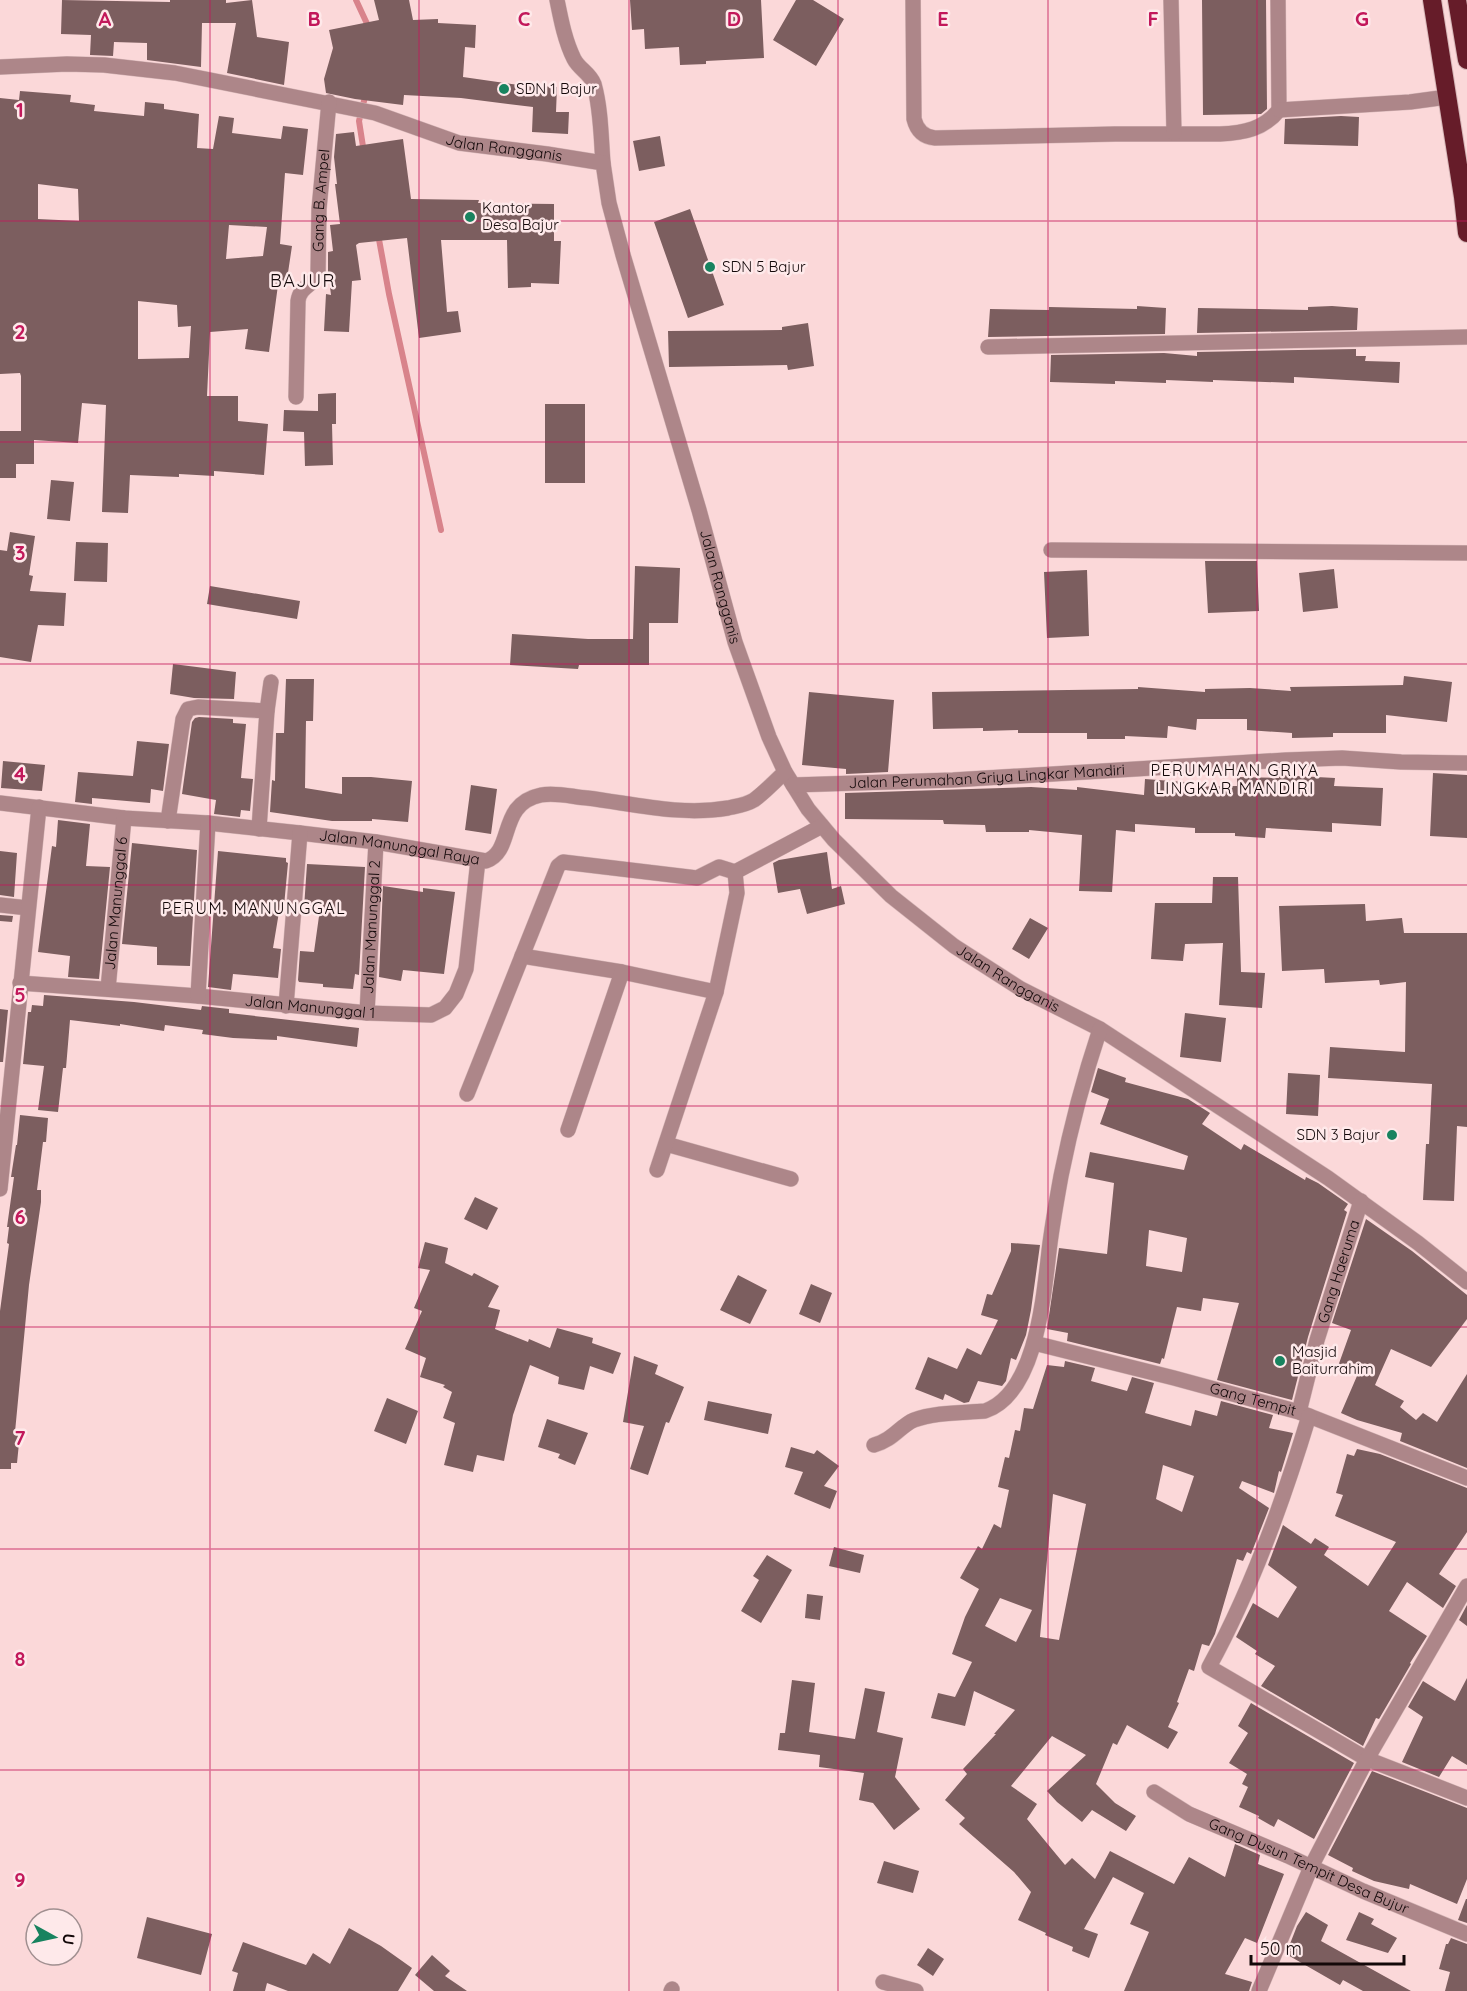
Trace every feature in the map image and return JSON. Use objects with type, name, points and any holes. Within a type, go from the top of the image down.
[{"type":"highway","points":[[1432,0],[1465,197],[1467,226]]},
{"type":"highway","points":[[1457,0],[1467,60]]},
{"type":"street","points":[[557,0],[564,33],[573,58],[593,82],[603,163]]},
{"type":"street","points":[[913,0],[914,119],[918,129],[926,136],[956,138],[1245,132],[1268,122],[1279,110],[1278,0]]},
{"type":"street","points":[[1171,0],[1174,134]]},
{"type":"street","name":"Jalan Rangganis","points":[[0,67],[67,64],[133,68],[212,79],[349,106],[459,143],[603,163],[609,203],[623,255],[699,510],[735,642],[769,738],[808,809],[891,896],[954,946],[1021,989],[1100,1029],[1361,1201],[1467,1282]]},
{"type":"street","points":[[1279,110],[1410,102],[1447,97]]},
{"type":"street","name":"Gang B. Ampel","points":[[296,397],[298,301],[302,289],[314,281],[318,274],[319,209],[329,102]]},
{"type":"street","points":[[988,347],[1467,337]]},
{"type":"street","points":[[1051,550],[1467,553]]},
{"type":"street","points":[[259,829],[271,682]]},
{"type":"street","points":[[168,821],[183,719],[188,709],[198,707],[267,711]]},
{"type":"street","name":"Jalan Perumahan Griya Lingkar Mandiri","points":[[789,778],[953,780],[1342,758],[1467,763]]},
{"type":"street","name":"Jalan Manunggal Raya","points":[[0,803],[124,818],[207,823],[376,842],[478,860],[490,859],[499,852],[510,819],[517,808],[542,795],[624,803],[670,811],[718,810],[753,801],[789,778]]},
{"type":"street","points":[[0,1189],[3,1119],[39,807]]},
{"type":"street","name":"Jalan Manunggal 6","points":[[108,989],[124,818]]},
{"type":"street","points":[[198,996],[207,823]]},
{"type":"street","points":[[467,1094],[558,866],[563,862],[697,878],[719,867],[735,872],[822,826]]},
{"type":"street","points":[[286,1006],[300,833]]},
{"type":"street","name":"Jalan Manunggal 2","points":[[367,1012],[376,842]]},
{"type":"street","name":"Jalan Manunggal 1","points":[[20,983],[198,996],[286,1006],[431,1015],[445,1008],[456,994],[466,969],[478,860]]},
{"type":"street","points":[[657,1170],[716,992],[737,893],[735,872]]},
{"type":"street","points":[[0,905],[28,908]]},
{"type":"street","points":[[522,956],[622,972],[716,992]]},
{"type":"street","points":[[568,1130],[622,972]]},
{"type":"street","points":[[874,1445],[885,1442],[911,1421],[925,1416],[986,1411],[1003,1403],[1021,1378],[1034,1343],[1046,1286],[1055,1206],[1063,1167],[1081,1089],[1100,1029]]},
{"type":"street","points":[[666,1144],[791,1179]]},
{"type":"street","name":"Gang Haeruma","points":[[1361,1201],[1317,1340],[1294,1466],[1233,1623],[1209,1667],[1367,1759]]},
{"type":"street","name":"Gang Tempit","points":[[1034,1343],[1304,1414],[1467,1478]]},
{"type":"street","points":[[1259,1991],[1311,1867],[1367,1759],[1467,1587]]},
{"type":"street","points":[[1367,1759],[1467,1798]]},
{"type":"street","name":"Gang Dusun Tempit Desa Bujur","points":[[1154,1792],[1189,1814],[1467,1934]]},
{"type":"street","points":[[883,1982],[916,1991]]},
{"type":"building","points":[[62,0],[170,2],[170,0],[226,0],[226,3],[252,0],[257,37],[289,42],[284,85],[227,73],[236,23],[202,23],[201,67],[147,60],[147,43],[114,42],[113,56],[90,55],[91,35],[61,34]]},
{"type":"building","points":[[374,0],[409,0],[413,20],[438,19],[438,23],[476,25],[475,48],[465,47],[463,77],[519,85],[557,87],[556,112],[569,112],[568,134],[532,132],[533,107],[461,98],[404,95],[403,105],[326,93],[324,79],[333,48],[329,30],[379,20]]},
{"type":"building","points":[[630,0],[761,0],[764,58],[706,61],[706,64],[680,65],[679,47],[645,49],[644,29],[632,30]]},
{"type":"building","points":[[796,0],[813,0],[844,19],[816,66],[773,40]]},
{"type":"building","points":[[1202,0],[1266,0],[1267,109],[1261,114],[1203,115]]},
{"type":"building","points":[[20,91],[71,95],[70,102],[95,105],[94,111],[144,116],[145,102],[164,104],[164,109],[199,114],[197,148],[213,149],[219,116],[234,118],[232,133],[281,139],[283,126],[308,129],[303,175],[285,173],[280,244],[292,246],[286,286],[278,285],[269,352],[245,349],[248,329],[210,332],[207,396],[238,396],[238,421],[268,424],[264,475],[214,471],[214,476],[130,475],[128,513],[102,512],[106,405],[82,403],[78,443],[34,440],[34,464],[16,464],[16,478],[0,478],[0,431],[21,431],[21,376],[20,373],[0,374],[0,98],[19,100]],"holes":[[[38,184],[78,189],[79,221],[38,219]],[[229,225],[267,227],[263,256],[226,259]],[[138,301],[177,305],[178,327],[191,326],[189,358],[138,359]]]},
{"type":"building","points":[[1359,117],[1358,146],[1284,144],[1285,119]]},
{"type":"building","points":[[354,132],[356,146],[403,139],[411,199],[554,204],[554,241],[561,241],[559,284],[531,283],[531,287],[508,288],[507,240],[441,240],[447,312],[458,311],[461,332],[419,338],[407,238],[359,243],[356,245],[361,280],[352,281],[349,332],[324,331],[326,294],[331,295],[328,271],[328,252],[333,251],[330,225],[340,224],[335,184],[337,184],[334,157],[336,134]]},
{"type":"building","points":[[660,136],[665,166],[639,171],[633,141]]},
{"type":"building","points":[[690,209],[724,305],[688,318],[654,222]]},
{"type":"building","points":[[1137,306],[1166,308],[1165,334],[988,337],[990,309],[1049,310],[1049,307],[1137,309]]},
{"type":"building","points":[[1308,307],[1358,308],[1357,330],[1197,333],[1198,308],[1308,310]]},
{"type":"building","points":[[808,323],[814,366],[788,370],[787,365],[669,367],[668,331],[782,330],[782,327]]},
{"type":"building","points":[[1356,349],[1356,356],[1366,356],[1365,361],[1400,362],[1399,383],[1294,377],[1294,383],[1213,380],[1213,382],[1166,380],[1166,383],[1115,381],[1115,384],[1050,382],[1051,355],[1164,353],[1197,356],[1197,352]]},
{"type":"building","points":[[336,393],[336,424],[332,424],[333,465],[305,466],[304,432],[283,431],[284,410],[318,411],[318,394]]},
{"type":"building","points":[[545,404],[585,404],[585,483],[545,483]]},
{"type":"building","points":[[51,480],[74,482],[70,521],[47,519]]},
{"type":"building","points":[[10,532],[35,536],[29,575],[33,576],[30,591],[66,593],[64,626],[38,625],[31,662],[0,657],[0,550],[7,551]]},
{"type":"building","points":[[76,542],[108,543],[107,582],[74,581]]},
{"type":"building","points":[[1205,561],[1257,561],[1259,611],[1208,613]]},
{"type":"building","points":[[635,566],[680,568],[678,623],[649,623],[649,665],[579,665],[578,669],[510,665],[512,634],[588,639],[633,639]]},
{"type":"building","points":[[1334,569],[1338,608],[1303,612],[1299,573]]},
{"type":"building","points":[[1087,570],[1089,636],[1047,638],[1044,572]]},
{"type":"building","points":[[210,586],[300,601],[297,619],[207,604]]},
{"type":"building","points":[[173,664],[236,672],[234,699],[194,698],[170,694]]},
{"type":"building","points":[[1404,676],[1452,682],[1447,722],[1386,715],[1386,733],[1333,733],[1333,737],[1292,738],[1292,733],[1247,730],[1247,719],[1197,719],[1196,730],[1168,726],[1167,738],[1125,736],[1125,739],[1087,739],[1087,733],[1018,733],[1018,730],[983,731],[983,728],[933,729],[932,692],[1138,689],[1138,687],[1205,692],[1205,689],[1250,688],[1291,691],[1290,687],[1403,685]]},
{"type":"building","points":[[286,679],[314,679],[313,721],[306,721],[305,788],[342,794],[342,777],[412,781],[408,822],[372,819],[372,821],[332,821],[270,812],[272,780],[275,781],[276,733],[284,733]]},
{"type":"building","points":[[809,692],[894,700],[888,772],[846,774],[846,769],[802,765]]},
{"type":"building","points":[[199,717],[233,719],[233,723],[246,724],[241,778],[253,779],[250,811],[241,810],[240,817],[214,814],[216,800],[182,794],[192,722]]},
{"type":"building","points":[[137,741],[169,744],[163,791],[151,789],[150,803],[92,798],[92,804],[75,802],[78,772],[133,776]]},
{"type":"building","points":[[3,761],[45,765],[42,791],[1,788]]},
{"type":"building","points":[[1433,773],[1467,775],[1467,838],[1430,836]]},
{"type":"building","points":[[1279,775],[1335,778],[1334,786],[1383,788],[1381,826],[1332,823],[1332,832],[1266,828],[1265,838],[1235,836],[1235,833],[1195,833],[1195,828],[1135,824],[1135,832],[1116,830],[1112,892],[1079,891],[1082,835],[1029,830],[1029,832],[986,832],[985,825],[944,824],[943,820],[845,819],[845,793],[1031,787],[1077,790],[1077,787],[1144,795],[1145,779],[1185,782],[1184,787],[1237,786],[1237,777],[1279,778]]},
{"type":"building","points":[[471,785],[497,789],[491,834],[465,830]]},
{"type":"building","points":[[58,820],[90,824],[86,866],[110,867],[99,979],[68,977],[70,956],[38,952],[52,846],[56,847]]},
{"type":"building","points":[[132,843],[197,850],[190,966],[157,965],[157,947],[122,944]]},
{"type":"building","points":[[0,851],[17,853],[14,897],[0,895]]},
{"type":"building","points":[[218,851],[286,858],[288,863],[284,906],[280,906],[273,948],[281,949],[278,978],[233,974],[231,990],[208,987]]},
{"type":"building","points":[[827,852],[832,889],[841,886],[845,904],[807,914],[800,889],[778,893],[773,863]]},
{"type":"building","points":[[307,864],[365,867],[359,975],[355,974],[353,989],[323,987],[323,984],[299,982],[298,980],[300,951],[314,952],[320,909],[304,908]]},
{"type":"building","points":[[1213,877],[1238,877],[1241,972],[1265,973],[1262,1008],[1219,1005],[1223,943],[1185,944],[1183,961],[1151,959],[1155,903],[1212,903]]},
{"type":"building","points":[[383,886],[423,892],[423,888],[455,892],[444,974],[403,970],[401,981],[379,977]]},
{"type":"building","points":[[1365,904],[1366,921],[1402,918],[1404,933],[1467,933],[1467,1127],[1457,1126],[1454,1201],[1423,1200],[1432,1084],[1328,1078],[1330,1047],[1405,1052],[1406,982],[1380,985],[1379,980],[1325,983],[1324,969],[1282,971],[1279,906]]},
{"type":"building","points":[[0,915],[13,916],[12,922],[0,921]]},
{"type":"building","points":[[1030,918],[1048,928],[1029,959],[1012,949]]},
{"type":"building","points":[[44,995],[201,1010],[202,1006],[229,1009],[229,1013],[359,1028],[357,1047],[277,1036],[277,1040],[233,1038],[202,1034],[203,1030],[165,1025],[164,1031],[120,1024],[120,1026],[70,1020],[66,1068],[63,1068],[58,1112],[38,1110],[44,1066],[23,1064],[28,1012],[31,1012],[32,1005],[43,1006]]},
{"type":"building","points":[[0,1009],[8,1010],[3,1062],[0,1062]]},
{"type":"building","points":[[1185,1013],[1226,1018],[1221,1062],[1180,1057]]},
{"type":"building","points":[[1098,1068],[1126,1078],[1125,1082],[1188,1099],[1210,1113],[1202,1124],[1241,1150],[1244,1144],[1305,1180],[1306,1177],[1318,1183],[1348,1204],[1344,1210],[1347,1212],[1308,1337],[1292,1400],[1217,1380],[1239,1303],[1203,1298],[1201,1311],[1177,1307],[1164,1359],[1162,1358],[1160,1364],[1067,1341],[1068,1333],[1047,1329],[1059,1248],[1107,1254],[1114,1183],[1085,1177],[1090,1152],[1184,1170],[1188,1156],[1100,1124],[1109,1099],[1091,1092]],"holes":[[[1149,1230],[1187,1238],[1182,1272],[1146,1266]]]},
{"type":"building","points":[[1288,1073],[1320,1075],[1318,1116],[1286,1114]]},
{"type":"building","points":[[20,1115],[48,1118],[37,1190],[41,1190],[41,1202],[29,1285],[15,1432],[20,1433],[17,1463],[11,1463],[11,1469],[0,1469],[0,1311],[9,1244],[7,1243],[9,1227],[7,1227],[14,1177],[11,1177]]},
{"type":"building","points":[[475,1197],[498,1208],[487,1230],[464,1219]]},
{"type":"building","points":[[1366,1219],[1412,1251],[1467,1295],[1467,1319],[1431,1367],[1391,1349],[1375,1385],[1404,1401],[1400,1407],[1416,1420],[1423,1413],[1437,1422],[1467,1374],[1467,1468],[1400,1441],[1402,1433],[1341,1413],[1357,1376],[1337,1369],[1351,1330],[1332,1323]]},
{"type":"building","points":[[425,1242],[448,1248],[445,1263],[472,1276],[474,1273],[499,1286],[488,1307],[500,1310],[495,1329],[550,1348],[557,1328],[593,1338],[592,1343],[621,1353],[613,1374],[590,1366],[584,1390],[558,1384],[559,1377],[530,1365],[513,1415],[504,1461],[477,1455],[473,1472],[444,1465],[455,1423],[443,1418],[452,1392],[443,1387],[445,1385],[420,1377],[426,1358],[405,1349],[422,1311],[414,1308],[430,1270],[418,1268]]},
{"type":"building","points":[[1011,1243],[1040,1245],[1026,1335],[1016,1360],[1011,1358],[1006,1381],[1002,1386],[978,1381],[969,1402],[964,1403],[945,1394],[943,1400],[915,1389],[928,1357],[957,1369],[967,1348],[981,1355],[998,1320],[981,1315],[987,1294],[992,1295],[1011,1251]]},
{"type":"building","points":[[738,1275],[767,1290],[750,1324],[720,1310]]},
{"type":"building","points":[[811,1284],[832,1293],[820,1323],[799,1314]]},
{"type":"building","points":[[634,1356],[658,1365],[655,1374],[684,1387],[669,1423],[666,1422],[648,1475],[630,1469],[644,1426],[623,1422]]},
{"type":"building","points":[[1065,1361],[1095,1368],[1091,1381],[1127,1391],[1132,1377],[1154,1383],[1145,1413],[1191,1426],[1195,1410],[1217,1416],[1221,1401],[1273,1415],[1269,1428],[1293,1433],[1281,1472],[1279,1471],[1274,1493],[1242,1481],[1239,1488],[1269,1508],[1251,1554],[1247,1552],[1243,1561],[1237,1559],[1215,1634],[1209,1646],[1202,1644],[1194,1671],[1189,1669],[1177,1702],[1179,1703],[1168,1727],[1178,1732],[1168,1749],[1127,1725],[1117,1745],[1113,1743],[1096,1784],[1115,1803],[1136,1816],[1126,1831],[1092,1810],[1082,1822],[1047,1791],[1086,1755],[1052,1736],[1011,1786],[1037,1804],[1027,1819],[1065,1865],[1072,1858],[1095,1879],[1110,1851],[1174,1884],[1189,1857],[1225,1877],[1235,1844],[1260,1855],[1258,1864],[1284,1874],[1257,1943],[1245,1938],[1225,1974],[1252,1982],[1249,1991],[1124,1991],[1149,1932],[1130,1924],[1144,1893],[1113,1877],[1084,1929],[1098,1934],[1089,1958],[1072,1951],[1073,1947],[1018,1920],[1031,1892],[1014,1872],[959,1824],[965,1818],[945,1800],[967,1774],[963,1769],[1015,1710],[974,1691],[965,1726],[931,1718],[938,1693],[955,1697],[972,1662],[952,1654],[965,1617],[979,1589],[960,1578],[978,1546],[982,1549],[994,1524],[1001,1528],[1009,1490],[998,1487],[1005,1457],[1009,1458],[1015,1430],[1020,1431],[1024,1408],[1033,1409],[1047,1365],[1064,1367]],"holes":[[[1163,1465],[1194,1476],[1182,1512],[1156,1499]],[[1053,1494],[1086,1504],[1059,1640],[1040,1637]],[[1000,1598],[1032,1610],[1016,1642],[985,1626]]]},
{"type":"building","points":[[387,1398],[418,1411],[406,1444],[374,1431]]},
{"type":"building","points":[[708,1401],[772,1414],[768,1434],[704,1420]]},
{"type":"building","points":[[547,1419],[588,1433],[575,1465],[558,1458],[560,1454],[538,1447]]},
{"type":"building","points":[[791,1447],[814,1454],[817,1450],[839,1466],[824,1486],[837,1491],[830,1509],[794,1494],[803,1472],[785,1467]]},
{"type":"building","points":[[1357,1449],[1380,1454],[1467,1488],[1467,1532],[1439,1574],[1456,1586],[1443,1608],[1407,1582],[1389,1611],[1427,1636],[1379,1719],[1376,1718],[1363,1746],[1261,1686],[1275,1666],[1255,1654],[1257,1651],[1236,1637],[1253,1603],[1278,1618],[1297,1587],[1268,1565],[1283,1525],[1311,1544],[1315,1538],[1329,1547],[1324,1555],[1368,1586],[1396,1542],[1335,1516],[1343,1495],[1336,1493],[1347,1454],[1354,1456]]},
{"type":"building","points":[[834,1547],[864,1555],[860,1573],[829,1566]]},
{"type":"building","points":[[767,1555],[792,1570],[761,1623],[741,1611],[759,1580],[753,1576]]},
{"type":"building","points":[[807,1594],[823,1596],[820,1620],[805,1618]]},
{"type":"building","points":[[1467,1605],[1467,1626],[1459,1620]]},
{"type":"building","points":[[1467,1678],[1467,1765],[1452,1756],[1439,1777],[1402,1762],[1423,1717],[1408,1707],[1423,1681],[1455,1701]]},
{"type":"building","points":[[792,1680],[815,1683],[809,1732],[855,1739],[865,1688],[885,1692],[877,1732],[903,1738],[895,1777],[920,1809],[894,1830],[873,1803],[859,1800],[864,1773],[819,1767],[820,1755],[778,1750],[780,1733],[785,1733]]},
{"type":"building","points":[[1251,1703],[1354,1763],[1314,1839],[1278,1819],[1274,1827],[1258,1818],[1259,1816],[1239,1807],[1248,1787],[1242,1784],[1247,1774],[1229,1763],[1248,1733],[1238,1726]]},
{"type":"building","points":[[1372,1771],[1467,1808],[1467,1879],[1457,1904],[1410,1884],[1409,1889],[1374,1881],[1352,1871],[1353,1868],[1328,1855]]},
{"type":"building","points":[[884,1861],[919,1871],[913,1893],[877,1883]]},
{"type":"building","points":[[1467,1899],[1467,1923],[1458,1920]]},
{"type":"building","points":[[1306,1912],[1328,1925],[1321,1941],[1411,1991],[1363,1991],[1343,1980],[1340,1985],[1286,1954],[1297,1926]]},
{"type":"building","points":[[1359,1912],[1374,1919],[1371,1924],[1397,1938],[1388,1953],[1346,1940]]},
{"type":"building","points":[[147,1917],[212,1934],[201,1975],[137,1958]]},
{"type":"building","points":[[349,1928],[381,1946],[412,1968],[398,1991],[288,1991],[267,1983],[265,1991],[233,1991],[238,1973],[232,1971],[243,1942],[306,1965],[313,1953],[330,1964]]},
{"type":"building","points":[[1451,1938],[1467,1944],[1467,1991],[1445,1991],[1450,1972],[1439,1969],[1446,1944]]},
{"type":"building","points":[[928,1948],[944,1959],[933,1976],[917,1965]]},
{"type":"building","points":[[432,1955],[450,1971],[445,1976],[467,1991],[434,1991],[415,1975]]},
{"type":"waterway","points":[[356,0],[369,28]]},
{"type":"waterway","points":[[364,153],[359,121],[366,93]]},
{"type":"waterway","points":[[378,234],[441,530]]},
{"type":"place","name":"SDN 1 Bajur","points":[[504,89]]},
{"type":"place","name":"Kantor Desa Bajur","points":[[470,217]]},
{"type":"place","name":"SDN 5 Bajur","points":[[710,267]]},
{"type":"place","name":"SDN 3 Bajur","points":[[1392,1135]]},
{"type":"place","name":"Masjid Baiturrahim","points":[[1280,1361]]},
{"type":"district","name":"BAJUR","points":[[303,281]]},
{"type":"district","name":"PERUMAHAN GRIYA LINGKAR MANDIRI","points":[[1235,779]]},
{"type":"district","name":"PERUM. MANUNGGAL","points":[[254,908]]}]
